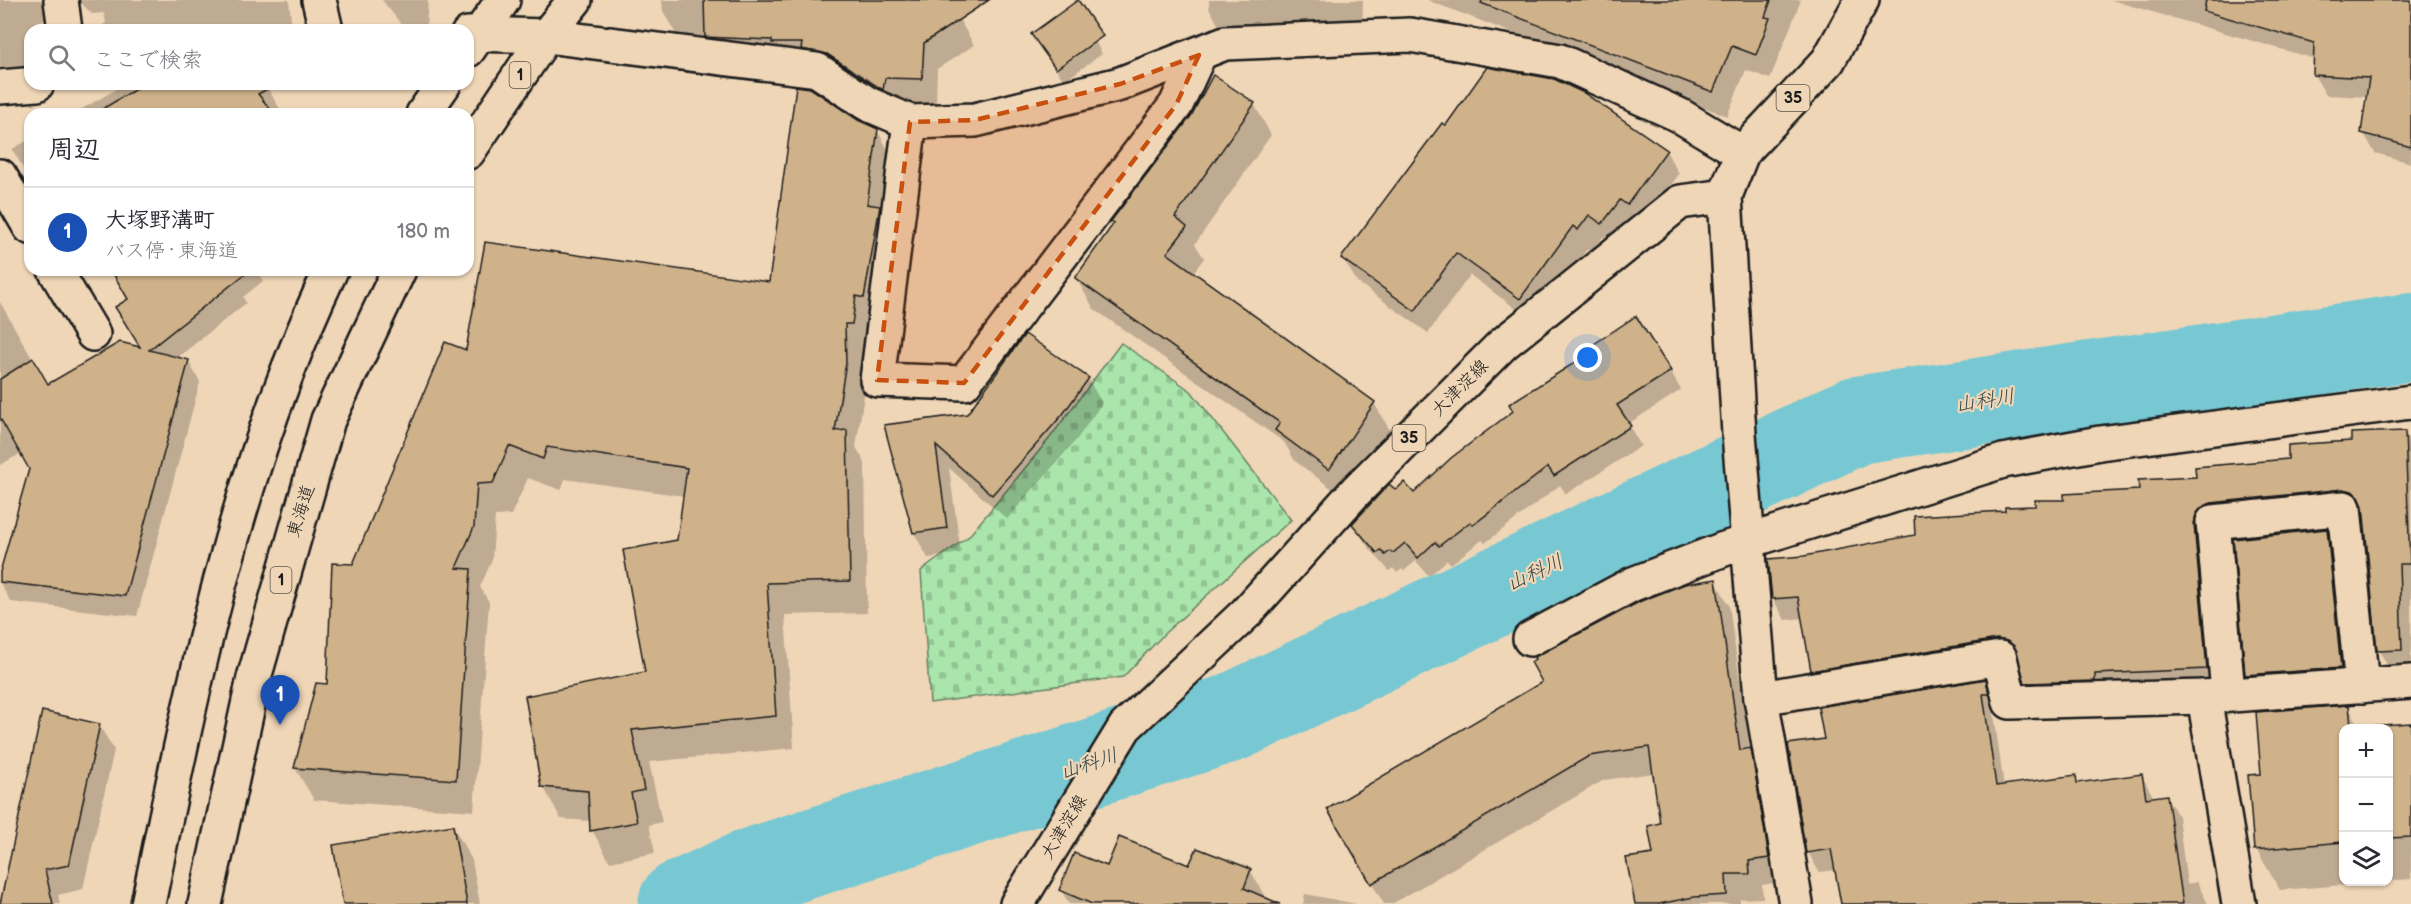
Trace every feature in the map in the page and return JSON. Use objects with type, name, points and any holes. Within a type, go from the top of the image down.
[{"type":"main road","points":[[61,0],[64,24]]},
{"type":"main road","points":[[319,0],[325,24]]},
{"type":"main road","points":[[474,36],[503,0]]},
{"type":"main road","name":"1","points":[[474,143],[546,36],[576,0]]},
{"type":"main road","name":"35","points":[[1725,196],[1742,153],[1828,61],[1863,0]]},
{"type":"main road","points":[[474,39],[546,36],[817,70],[868,104],[910,122],[975,120],[1120,84],[1226,44],[1410,35],[1560,61],[1680,115],[1742,153]]},
{"type":"main road","points":[[910,122],[877,380],[964,383],[1176,105],[1200,54]]},
{"type":"main road","points":[[0,87],[24,85]]},
{"type":"main road","points":[[427,108],[440,90]]},
{"type":"main road","points":[[0,176],[24,217]]},
{"type":"main road","points":[[1725,196],[1739,434],[1761,698],[1796,904]]},
{"type":"main road","name":"大津淀線","points":[[1017,904],[1125,727],[1246,613],[1356,491],[1503,344],[1680,202],[1725,196]]},
{"type":"main road","points":[[59,276],[93,334]]},
{"type":"main road","points":[[148,904],[187,717],[257,458],[313,307],[328,276]]},
{"type":"main road","name":"東海道","points":[[205,904],[254,678],[328,420],[396,276]]},
{"type":"main road","points":[[1530,639],[1633,584],[1724,549],[1748,536],[2003,461],[2100,443],[2411,402]]},
{"type":"main road","points":[[2239,904],[2216,695],[2213,522],[2344,508],[2362,686]]},
{"type":"main road","points":[[1761,698],[2000,658],[2010,702],[2216,695],[2411,682]]},
{"type":"highlighted area","points":[[1199,55],[1176,105],[964,383],[877,380],[910,122],[975,120],[1120,84]]},
{"type":"green space","points":[[1121,343],[1191,391],[1291,520],[1166,632],[1123,677],[930,703],[921,571],[969,536],[1049,439]]},
{"type":"building","points":[[704,0],[989,0],[924,43],[922,79],[885,78],[883,90],[827,54],[801,49],[802,43],[772,43],[772,40],[705,37]]},
{"type":"building","points":[[1078,0],[1103,36],[1056,69],[1031,34]]},
{"type":"building","points":[[1482,0],[1771,0],[1765,17],[1770,18],[1756,55],[1732,46],[1713,92],[1481,3]]},
{"type":"building","points":[[2206,0],[2411,0],[2411,147],[2361,133],[2369,78],[2313,75],[2314,43],[2204,11]]},
{"type":"building","points":[[1487,67],[1554,79],[1584,93],[1667,150],[1627,205],[1620,200],[1602,224],[1589,215],[1578,230],[1573,226],[1520,299],[1456,253],[1415,311],[1341,258],[1442,123],[1446,125]]},
{"type":"building","points":[[1213,75],[1255,103],[1175,217],[1187,227],[1167,253],[1375,402],[1329,470],[1275,430],[1280,423],[1075,278],[1114,223],[1111,221],[1191,116]]},
{"type":"building","points":[[796,86],[810,88],[858,120],[878,129],[867,204],[880,206],[864,298],[856,296],[852,324],[845,324],[846,362],[835,431],[847,430],[850,581],[767,583],[776,716],[632,730],[644,790],[631,793],[637,822],[590,831],[588,791],[541,787],[525,696],[645,672],[623,550],[677,540],[687,468],[547,447],[543,459],[509,446],[493,483],[477,484],[474,527],[456,568],[471,569],[456,780],[294,768],[316,683],[327,684],[332,563],[353,564],[445,342],[466,350],[485,242],[769,282]]},
{"type":"building","points":[[134,90],[265,90],[258,94],[269,108],[104,108]]},
{"type":"building","points":[[115,276],[242,276],[149,350],[189,360],[125,596],[0,582],[0,572],[29,469],[0,418],[0,379],[33,358],[48,384],[120,342],[140,347],[115,307],[128,299]]},
{"type":"building","points":[[1636,316],[1671,371],[1617,405],[1631,426],[1554,476],[1548,467],[1473,525],[1470,522],[1439,546],[1435,542],[1418,558],[1405,543],[1393,553],[1390,551],[1385,555],[1381,550],[1377,553],[1352,524],[1389,484],[1396,490],[1404,482],[1414,493],[1451,458],[1513,411],[1509,404],[1592,352],[1588,348]]},
{"type":"building","points":[[1025,334],[1089,378],[1063,414],[992,495],[936,446],[947,528],[913,533],[884,425],[967,414]]},
{"type":"building","points":[[2405,431],[2410,564],[2399,564],[2402,650],[2377,651],[2363,506],[2359,497],[2352,491],[2343,489],[2211,503],[2196,514],[2194,524],[2207,669],[2095,674],[2095,681],[2025,683],[2014,646],[2007,641],[1997,639],[1811,671],[1798,597],[1772,599],[1768,559],[1804,556],[1915,535],[1914,516],[2005,511],[2005,507],[2035,506],[2035,500],[2064,500],[2064,494],[2139,490],[2138,480],[2196,477],[2195,467],[2288,459],[2288,445],[2351,441],[2351,433]]},
{"type":"building","points":[[2327,529],[2341,668],[2245,675],[2233,539]]},
{"type":"building","points":[[1716,579],[1740,750],[1751,748],[1769,858],[1749,861],[1750,874],[1726,874],[1727,895],[1694,897],[1659,904],[1635,904],[1626,858],[1653,854],[1648,826],[1660,823],[1649,747],[1589,756],[1371,884],[1327,809],[1542,682],[1531,662],[1535,659],[1534,657],[1641,601],[1685,584]]},
{"type":"building","points":[[1986,679],[1989,694],[1983,694],[1996,786],[2076,775],[2077,783],[2142,774],[2146,798],[2167,795],[2183,904],[1841,904],[1831,849],[1806,853],[1788,744],[1824,739],[1818,707]]},
{"type":"building","points":[[2349,705],[2351,724],[2339,724],[2339,842],[2254,850],[2248,775],[2261,774],[2256,712]]},
{"type":"building","points":[[42,711],[100,724],[69,865],[45,870],[53,904],[0,904]]},
{"type":"building","points":[[2411,723],[2411,837],[2393,838],[2393,724]]},
{"type":"building","points":[[453,825],[467,904],[343,904],[333,845]]},
{"type":"building","points":[[1119,837],[1189,865],[1197,848],[1251,869],[1244,888],[1280,904],[1092,904],[1059,890],[1074,853],[1107,866]]},
{"type":"waterway","name":"山科川","points":[[682,904],[752,872],[1231,718],[1857,420],[2411,337]]},
{"type":"place","name":"大塚野溝町","points":[[280,725]]}]
